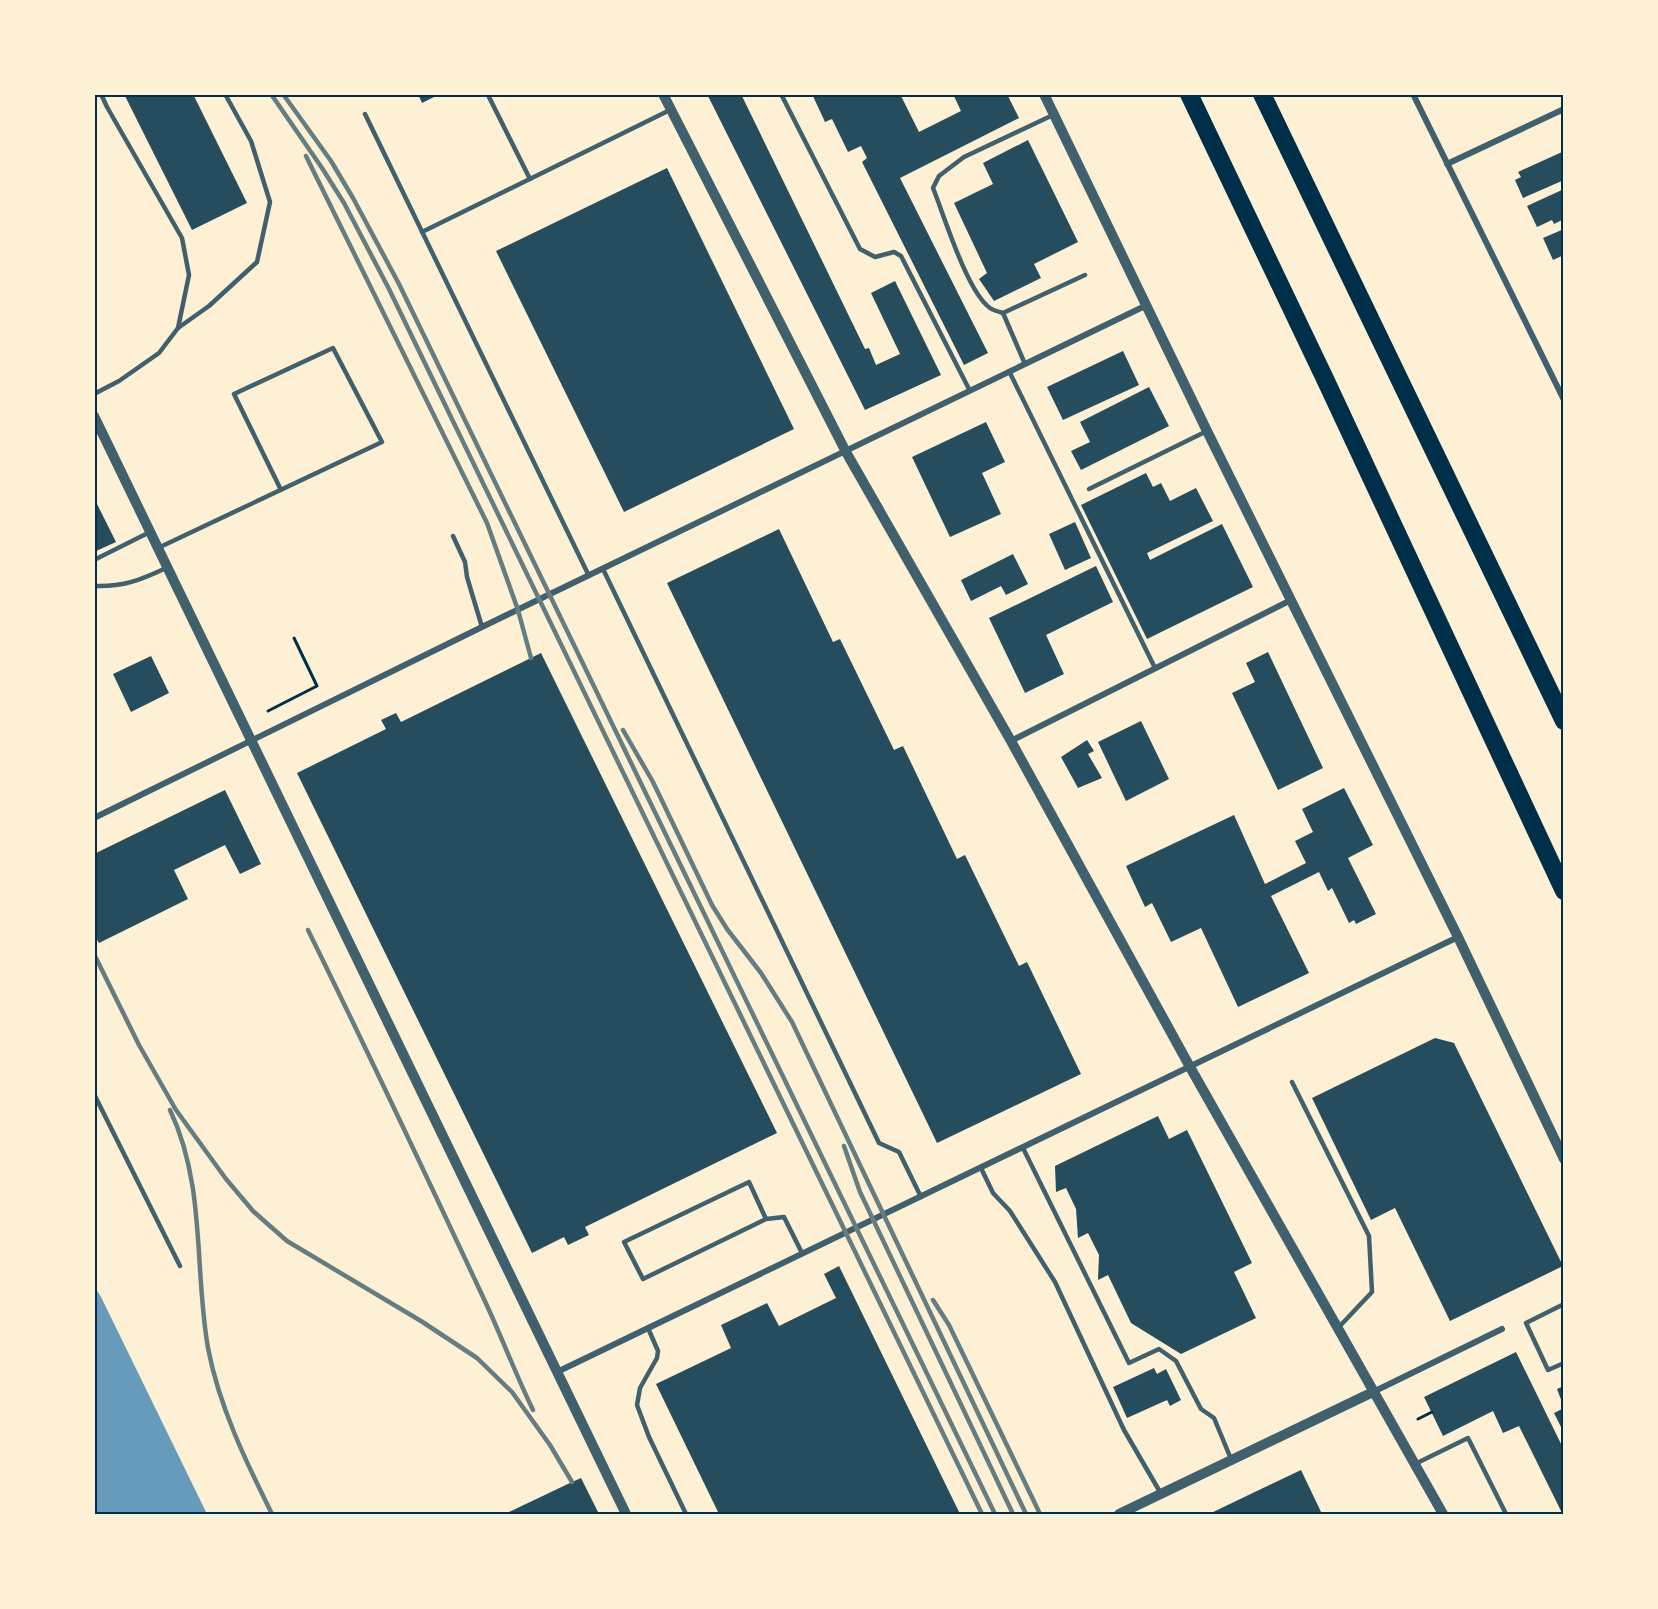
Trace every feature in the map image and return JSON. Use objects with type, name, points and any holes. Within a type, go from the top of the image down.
[{"type":"highway","points":[[1176,94],[1281,288]]},
{"type":"highway","points":[[1189,94],[1563,891]]},
{"type":"highway","points":[[1262,94],[1563,721]]},
{"type":"street","points":[[663,94],[846,452],[1011,741],[1190,1067],[1443,1515]]},
{"type":"street","points":[[1044,94],[1207,431],[1458,937],[1563,1159]]},
{"type":"street","points":[[1413,94],[1563,400]]},
{"type":"street","points":[[1447,164],[1563,109]]},
{"type":"street","points":[[94,818],[1147,305]]},
{"type":"street","points":[[94,416],[626,1515]]},
{"type":"street","points":[[1011,741],[1291,600]]},
{"type":"street","points":[[557,1372],[1458,937]]},
{"type":"street","points":[[1119,1515],[1502,1329]]},
{"type":"lane","points":[[101,94],[182,238],[189,275],[178,328]]},
{"type":"lane","points":[[94,394],[119,381],[159,353],[178,328],[209,306],[257,262],[270,202],[251,141],[225,94]]},
{"type":"lane","points":[[781,94],[860,249],[875,258],[894,252],[902,256],[970,391]]},
{"type":"lane","points":[[489,97],[530,179]]},
{"type":"lane","points":[[422,232],[671,110]]},
{"type":"lane","points":[[365,114],[589,576]]},
{"type":"lane","points":[[1025,364],[1003,313],[990,308],[977,292],[964,268],[933,188],[939,176],[964,157],[1053,115]]},
{"type":"lane","points":[[1003,313],[1085,275]]},
{"type":"lane","points":[[158,548],[281,490],[382,442],[333,348],[234,394],[281,490]]},
{"type":"lane","points":[[1009,372],[1155,668]]},
{"type":"lane","points":[[1089,489],[1207,431]]},
{"type":"lane","points":[[94,560],[150,532]]},
{"type":"lane","points":[[453,536],[465,562],[466,577],[482,627]]},
{"type":"lane","points":[[94,586],[116,587],[142,580],[167,568]]},
{"type":"lane","points":[[603,569],[879,1143],[899,1152],[921,1197]]},
{"type":"lane","points":[[1292,1082],[1369,1236],[1372,1292],[1338,1328]]},
{"type":"lane","points":[[94,1094],[180,1266]]},
{"type":"lane","points":[[1023,1148],[1129,1363],[1159,1349],[1176,1360],[1201,1409],[1214,1418],[1232,1460]]},
{"type":"lane","points":[[981,1168],[993,1193],[1010,1211],[1055,1282],[1124,1430],[1162,1494]]},
{"type":"lane","points":[[766,1219],[749,1182],[624,1242],[643,1279],[766,1219],[784,1217],[802,1253]]},
{"type":"lane","points":[[1563,1305],[1526,1323],[1548,1370],[1563,1363]]},
{"type":"lane","points":[[648,1328],[658,1351],[657,1358],[640,1388],[637,1405],[648,1437],[686,1515]]},
{"type":"lane","points":[[1414,1464],[1468,1438],[1506,1515]]},
{"type":"path","points":[[268,711],[317,686],[294,638]]},
{"type":"path","points":[[1418,1419],[1432,1412]]},
{"type":"water","points":[[94,1286],[101,1297],[207,1514],[95,1514]]},
{"type":"building","points":[[124,94],[193,94],[247,203],[192,230]]},
{"type":"building","points":[[418,94],[440,94],[422,103]]},
{"type":"building","points":[[707,94],[741,94],[865,349],[869,348],[876,365],[900,354],[871,293],[895,281],[941,375],[865,410]]},
{"type":"building","points":[[812,94],[900,94],[919,132],[961,111],[953,94],[1007,94],[1019,118],[900,178],[988,353],[964,365],[862,162],[867,158],[861,146],[848,152],[832,119],[825,122]]},
{"type":"building","points":[[1028,140],[1078,242],[1034,264],[1041,278],[994,301],[979,279],[987,273],[954,203],[993,184],[983,163]]},
{"type":"building","points":[[1562,152],[1564,180],[1523,198],[1515,180],[1521,177],[1518,172]]},
{"type":"building","points":[[667,168],[794,429],[624,512],[496,251]]},
{"type":"building","points":[[1564,189],[1564,219],[1554,224],[1552,220],[1537,227],[1527,206]]},
{"type":"building","points":[[1564,229],[1564,255],[1553,260],[1543,238]]},
{"type":"building","points":[[1123,351],[1139,385],[1063,420],[1047,387]]},
{"type":"building","points":[[1149,387],[1169,426],[1081,470],[1071,451],[1090,442],[1080,422]]},
{"type":"building","points":[[986,422],[1005,462],[982,473],[1001,514],[950,537],[912,457]]},
{"type":"building","points":[[1146,473],[1153,487],[1161,483],[1170,501],[1196,488],[1213,521],[1147,553],[1150,560],[1222,524],[1253,587],[1147,639],[1081,505]]},
{"type":"building","points":[[94,498],[116,542],[94,552]]},
{"type":"building","points":[[1075,522],[1091,558],[1065,570],[1049,534]]},
{"type":"building","points":[[779,529],[833,642],[840,639],[894,750],[903,746],[957,859],[965,855],[1019,966],[1027,962],[1081,1074],[937,1143],[667,583]]},
{"type":"building","points":[[1013,554],[1028,584],[1006,595],[1001,586],[971,601],[961,580]]},
{"type":"building","points":[[1096,566],[1113,602],[1046,635],[1064,674],[1025,693],[989,618]]},
{"type":"building","points":[[1268,652],[1323,768],[1278,790],[1232,693],[1255,682],[1246,663]]},
{"type":"building","points":[[541,653],[777,1133],[585,1227],[589,1235],[568,1245],[564,1237],[532,1253],[297,773],[386,729],[381,720],[396,713],[401,722]]},
{"type":"building","points":[[151,656],[169,693],[131,712],[113,674]]},
{"type":"building","points":[[1141,721],[1169,779],[1126,801],[1098,742]]},
{"type":"building","points":[[1087,740],[1094,751],[1088,754],[1102,778],[1078,788],[1061,757]]},
{"type":"building","points":[[1344,788],[1373,845],[1348,858],[1376,914],[1356,924],[1354,920],[1349,923],[1332,888],[1328,891],[1319,872],[1271,896],[1309,973],[1238,1007],[1201,928],[1171,942],[1152,903],[1145,907],[1126,866],[1234,815],[1265,884],[1306,863],[1295,841],[1313,832],[1302,809]]},
{"type":"building","points":[[225,790],[261,864],[240,874],[225,845],[174,870],[188,899],[99,943],[94,935],[94,854]]},
{"type":"building","points":[[1435,1038],[1454,1043],[1563,1266],[1450,1321],[1395,1208],[1371,1220],[1312,1098]]},
{"type":"building","points":[[1158,1116],[1169,1139],[1187,1130],[1252,1263],[1234,1272],[1256,1318],[1181,1354],[1131,1323],[1108,1275],[1098,1280],[1099,1255],[1088,1233],[1078,1238],[1076,1209],[1066,1188],[1056,1192],[1055,1166]]},
{"type":"building","points":[[839,1266],[960,1514],[719,1514],[656,1384],[731,1348],[721,1325],[767,1303],[779,1326],[836,1298],[824,1274]]},
{"type":"building","points":[[1516,1352],[1564,1450],[1564,1510],[1561,1511],[1519,1426],[1503,1433],[1493,1411],[1443,1436],[1424,1397]]},
{"type":"building","points":[[1154,1368],[1157,1374],[1166,1369],[1181,1400],[1170,1406],[1167,1400],[1127,1418],[1113,1387]]},
{"type":"building","points":[[1564,1386],[1564,1405],[1563,1405],[1557,1389]]},
{"type":"building","points":[[1564,1408],[1564,1433],[1554,1413]]},
{"type":"building","points":[[1301,1470],[1322,1514],[1209,1514]]},
{"type":"building","points":[[581,1478],[599,1514],[505,1514],[572,1482]]},
{"type":"railway","points":[[271,94],[344,203],[389,289],[982,1514]]},
{"type":"railway","points":[[283,94],[331,161],[399,284],[995,1514]]},
{"type":"railway","points":[[306,156],[487,523],[518,610],[531,658]]},
{"type":"railway","points":[[623,730],[653,782],[712,905],[727,929],[761,973],[792,1022],[1026,1514]]},
{"type":"railway","points":[[308,930],[462,1251],[533,1410]]},
{"type":"railway","points":[[94,954],[139,1045],[176,1110],[226,1179],[253,1211],[287,1241],[421,1321],[477,1358],[512,1392],[550,1445],[572,1482]]},
{"type":"railway","points":[[170,1110],[189,1168],[194,1198],[204,1318],[213,1370],[234,1433],[272,1514]]},
{"type":"railway","points":[[844,1146],[860,1192],[1013,1514]]},
{"type":"railway","points":[[933,1300],[949,1325],[1040,1514]]}]
